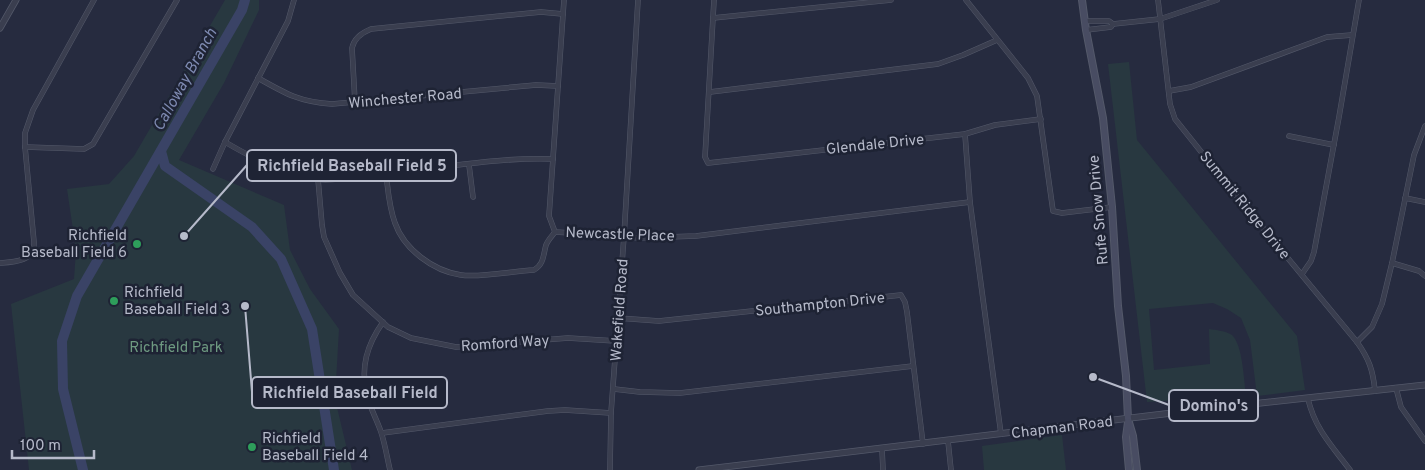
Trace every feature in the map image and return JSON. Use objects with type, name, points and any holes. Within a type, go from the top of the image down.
[{"type":"main road","name":"Rufe Snow Drive","points":[[1082,0],[1102,118],[1112,207],[1118,306],[1126,376],[1128,419],[1126,437],[1129,470]]},
{"type":"main road","name":"Rufe Snow Drive","points":[[1128,419],[1133,436],[1137,470]]},
{"type":"street","points":[[0,28],[16,0]]},
{"type":"street","points":[[0,263],[21,261],[31,254],[34,247],[24,147],[25,133],[33,110],[94,0]]},
{"type":"street","points":[[24,147],[84,149],[93,144],[177,0]]},
{"type":"street","points":[[213,169],[225,142],[288,21],[294,0]]},
{"type":"street","points":[[555,232],[550,216],[564,0]]},
{"type":"street","name":"Wakefield Road","points":[[610,470],[611,413],[638,0]]},
{"type":"street","points":[[714,0],[710,92],[938,64],[997,40]]},
{"type":"street","points":[[713,18],[891,0]]},
{"type":"street","points":[[966,0],[1028,78],[1037,96],[1053,211],[1062,213],[1112,207]]},
{"type":"street","name":"Summit Ridge Drive","points":[[1158,0],[1170,104],[1175,118],[1357,342],[1369,360],[1375,391]]},
{"type":"street","points":[[1086,30],[1111,27],[1113,24],[1160,19],[1216,0]]},
{"type":"street","points":[[1302,274],[1308,268],[1314,252],[1359,0]]},
{"type":"street","points":[[355,102],[352,48],[363,32],[371,29],[541,12],[563,14]]},
{"type":"street","points":[[1086,22],[1109,21],[1113,24]]},
{"type":"street","points":[[1169,91],[1191,86],[1327,37],[1352,35]]},
{"type":"street","name":"Winchester Road","points":[[258,78],[305,101],[332,104],[536,85],[558,86]]},
{"type":"street","name":"Glendale Drive","points":[[710,92],[705,157],[708,163],[964,134],[995,125],[1041,119]]},
{"type":"street","points":[[1357,342],[1372,327],[1379,313],[1392,264],[1414,155],[1425,126]]},
{"type":"street","points":[[964,134],[970,202],[1000,434]]},
{"type":"street","points":[[1289,136],[1334,145]]},
{"type":"street","points":[[225,142],[259,161],[289,173],[318,179],[386,174],[526,158],[553,159]]},
{"type":"street","points":[[469,165],[473,197]]},
{"type":"street","name":"Newcastle Place","points":[[386,174],[390,205],[395,223],[402,238],[412,250],[436,267],[471,276],[534,270],[544,258],[547,243],[555,232],[654,238],[696,236],[970,202]]},
{"type":"street","name":"Romford Way","points":[[318,179],[324,237],[340,273],[354,295],[388,327],[411,338],[456,347],[568,338],[616,341]]},
{"type":"street","points":[[1404,198],[1425,202]]},
{"type":"street","points":[[1392,264],[1419,271],[1425,276]]},
{"type":"street","name":"Southampton Drive","points":[[618,318],[645,321],[667,320],[900,295],[905,302],[923,444]]},
{"type":"street","points":[[383,322],[368,348],[365,374],[367,395],[382,433],[390,470]]},
{"type":"street","points":[[614,389],[680,393],[913,366]]},
{"type":"street","name":"Chapman Road","points":[[699,470],[1425,385]]},
{"type":"street","points":[[1396,388],[1401,407],[1425,441]]},
{"type":"street","points":[[1308,399],[1316,423],[1350,470]]},
{"type":"street","points":[[382,433],[548,411],[565,410],[611,413]]},
{"type":"street","points":[[948,441],[951,470]]},
{"type":"street","points":[[882,449],[883,470]]},
{"type":"green space","name":"Richfield Park","points":[[225,0],[259,0],[259,10],[224,83],[179,160],[284,205],[290,250],[310,289],[339,329],[335,399],[352,470],[29,470],[11,304],[74,279],[76,250],[67,189],[109,184],[134,156]]},
{"type":"green space","points":[[1129,62],[1137,140],[1297,336],[1305,390],[1257,396],[1250,340],[1241,318],[1213,303],[1149,309],[1154,370],[1210,364],[1209,329],[1224,332],[1232,335],[1239,347],[1246,396],[1222,400],[1195,399],[1147,402],[1108,64]]},
{"type":"green space","points":[[1062,435],[1066,470],[984,470],[982,446]]},
{"type":"waterway","points":[[83,470],[63,389],[62,341],[77,296],[242,10],[245,0]]},
{"type":"waterway","name":"Calloway Branch","points":[[161,151],[165,166],[252,227],[281,259],[312,329],[334,470]]},
{"type":"place","name":"Richfield Baseball Field 5","points":[[184,236]]},
{"type":"place","name":"Richfield Baseball Field 6","points":[[137,244]]},
{"type":"place","name":"Richfield Baseball Field 3","points":[[114,301]]},
{"type":"place","name":"Richfield Baseball Field","points":[[245,306]]},
{"type":"place","name":"Domino's","points":[[1093,377]]},
{"type":"place","name":"Richfield Baseball Field 4","points":[[252,447]]}]
